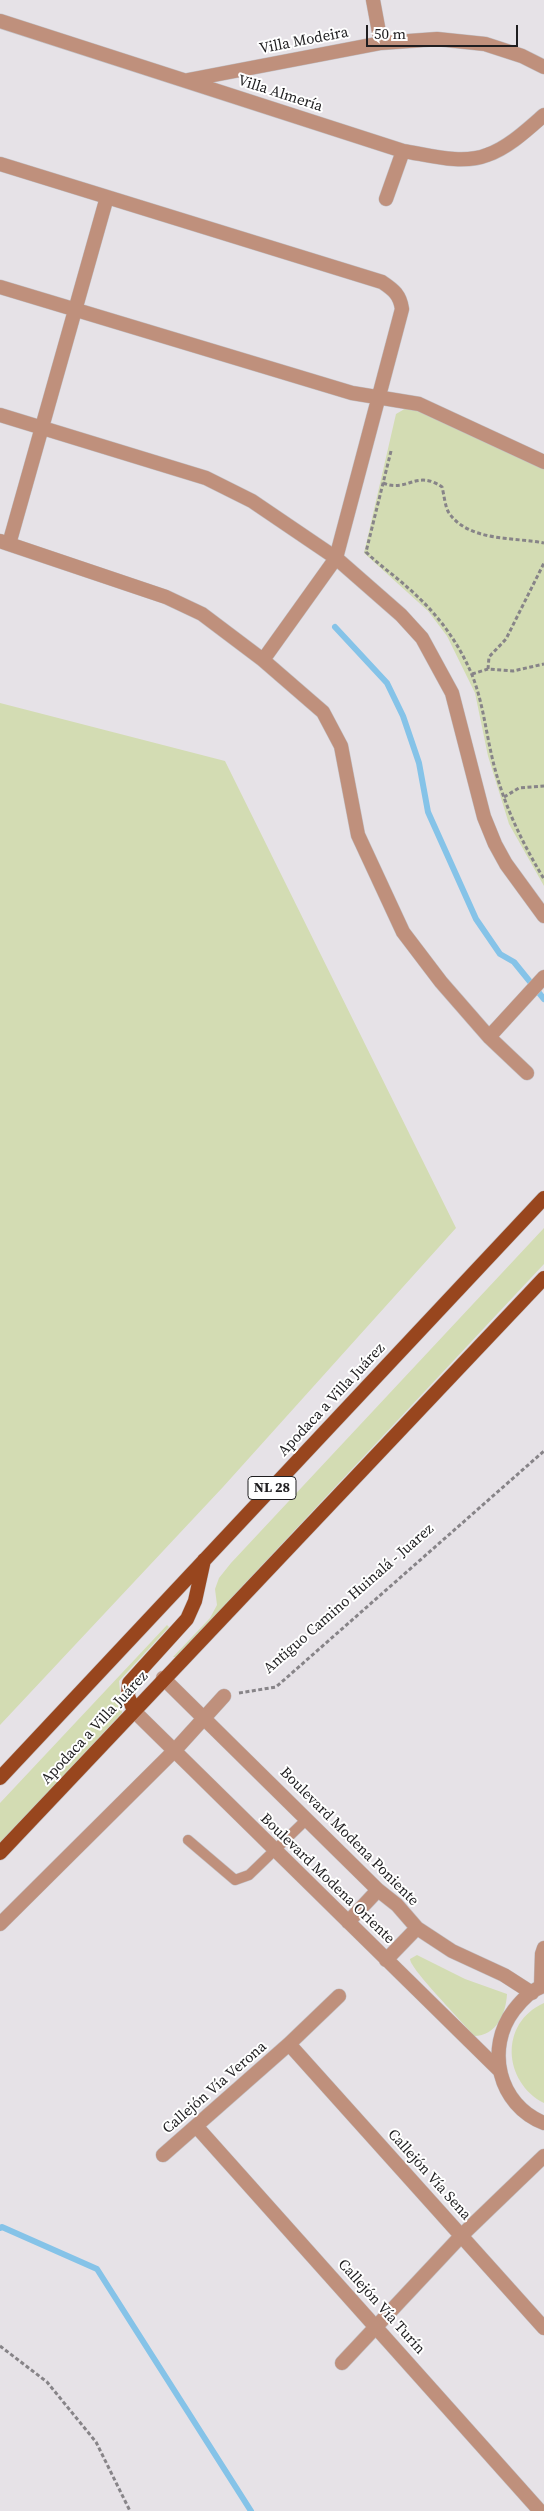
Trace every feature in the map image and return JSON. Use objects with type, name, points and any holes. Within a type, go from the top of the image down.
[{"type":"main road","name":"Apodaca a Villa Juárez","points":[[0,1778],[98,1676],[204,1559],[544,1198]]},
{"type":"main road","name":"Apodaca a Villa Juárez","points":[[0,1853],[544,1278]]},
{"type":"main road","points":[[134,1711],[128,1696],[129,1683],[186,1619],[195,1601],[204,1559]]},
{"type":"street","points":[[373,0],[381,43]]},
{"type":"street","name":"Villa Almería","points":[[0,21],[403,152],[450,159],[488,155],[521,134],[544,115]]},
{"type":"street","name":"Villa Modeira","points":[[186,80],[381,43],[457,39],[485,44],[544,66]]},
{"type":"street","points":[[386,199],[403,152]]},
{"type":"street","points":[[0,164],[382,282],[394,290],[400,298],[402,309],[336,558],[263,660]]},
{"type":"street","points":[[108,197],[42,427],[5,542],[166,598],[202,614],[263,660],[323,712],[341,746],[358,835],[403,932],[441,982],[489,1037],[527,1073]]},
{"type":"street","points":[[0,287],[352,393],[419,404],[544,462]]},
{"type":"street","points":[[0,414],[206,478],[252,501],[336,558],[401,615],[422,638],[452,693],[484,817],[506,864],[544,916]]},
{"type":"street","points":[[489,1037],[544,977]]},
{"type":"street","name":"Boulevard Modena Poniente","points":[[164,1678],[378,1890],[397,1905],[417,1928],[452,1951],[539,1989]]},
{"type":"street","points":[[0,1924],[175,1750],[224,1696]]},
{"type":"street","name":"Boulevard Modena Oriente","points":[[134,1711],[499,2070]]},
{"type":"street","points":[[348,1922],[378,1890]]},
{"type":"street","points":[[386,1960],[417,1928]]},
{"type":"street","points":[[544,1948],[539,1989],[520,2002],[505,2022],[498,2045],[499,2070],[507,2092],[522,2110],[544,2124]]},
{"type":"street","name":"Callejón Vía Verona","points":[[162,2155],[289,2044],[339,1996]]},
{"type":"street","name":"Callejón Vía Sena","points":[[289,2044],[544,2328]]},
{"type":"street","name":"Callejón Vía Turín","points":[[196,2126],[376,2325],[540,2511]]},
{"type":"street","points":[[342,2363],[462,2235],[544,2156]]},
{"type":"lane","points":[[188,1840],[235,1880],[249,1874],[307,1819]]},
{"type":"path","points":[[383,483],[397,487],[427,479],[442,486],[447,511],[462,525],[495,536],[544,543]]},
{"type":"path","points":[[488,669],[489,657],[506,639],[544,563]]},
{"type":"path","points":[[472,674],[488,669],[512,671],[544,664]]},
{"type":"path","points":[[504,797],[519,788],[544,786]]},
{"type":"path","name":"Antiguo Camino Huinalá - Juarez","points":[[224,1696],[276,1687],[544,1451]]},
{"type":"path","points":[[0,2346],[47,2382],[96,2442],[130,2511]]},
{"type":"green space","points":[[408,407],[415,407],[544,469],[544,886],[509,824],[488,756],[475,693],[447,636],[428,611],[364,553],[396,414]]},
{"type":"green space","points":[[0,703],[225,761],[456,1228],[223,1487],[0,1725]]},
{"type":"green space","points":[[544,1228],[544,1264],[176,1657],[173,1657],[210,1618],[217,1605],[215,1589],[219,1578],[231,1563]]},
{"type":"green space","points":[[167,1625],[169,1627],[119,1681],[122,1713],[0,1843],[0,1803]]},
{"type":"green space","points":[[417,1955],[465,1979],[507,1994],[505,2009],[494,2028],[482,2035],[474,2036],[412,1965],[410,1959]]},
{"type":"green space","points":[[544,2003],[544,2103],[530,2093],[520,2081],[514,2067],[512,2053],[513,2038],[519,2024],[529,2012]]},
{"type":"waterway","points":[[335,627],[387,683],[403,716],[419,763],[428,812],[476,919],[500,954],[514,962],[544,999]]},
{"type":"waterway","points":[[0,2228],[2,2227],[97,2269],[251,2511]]}]
